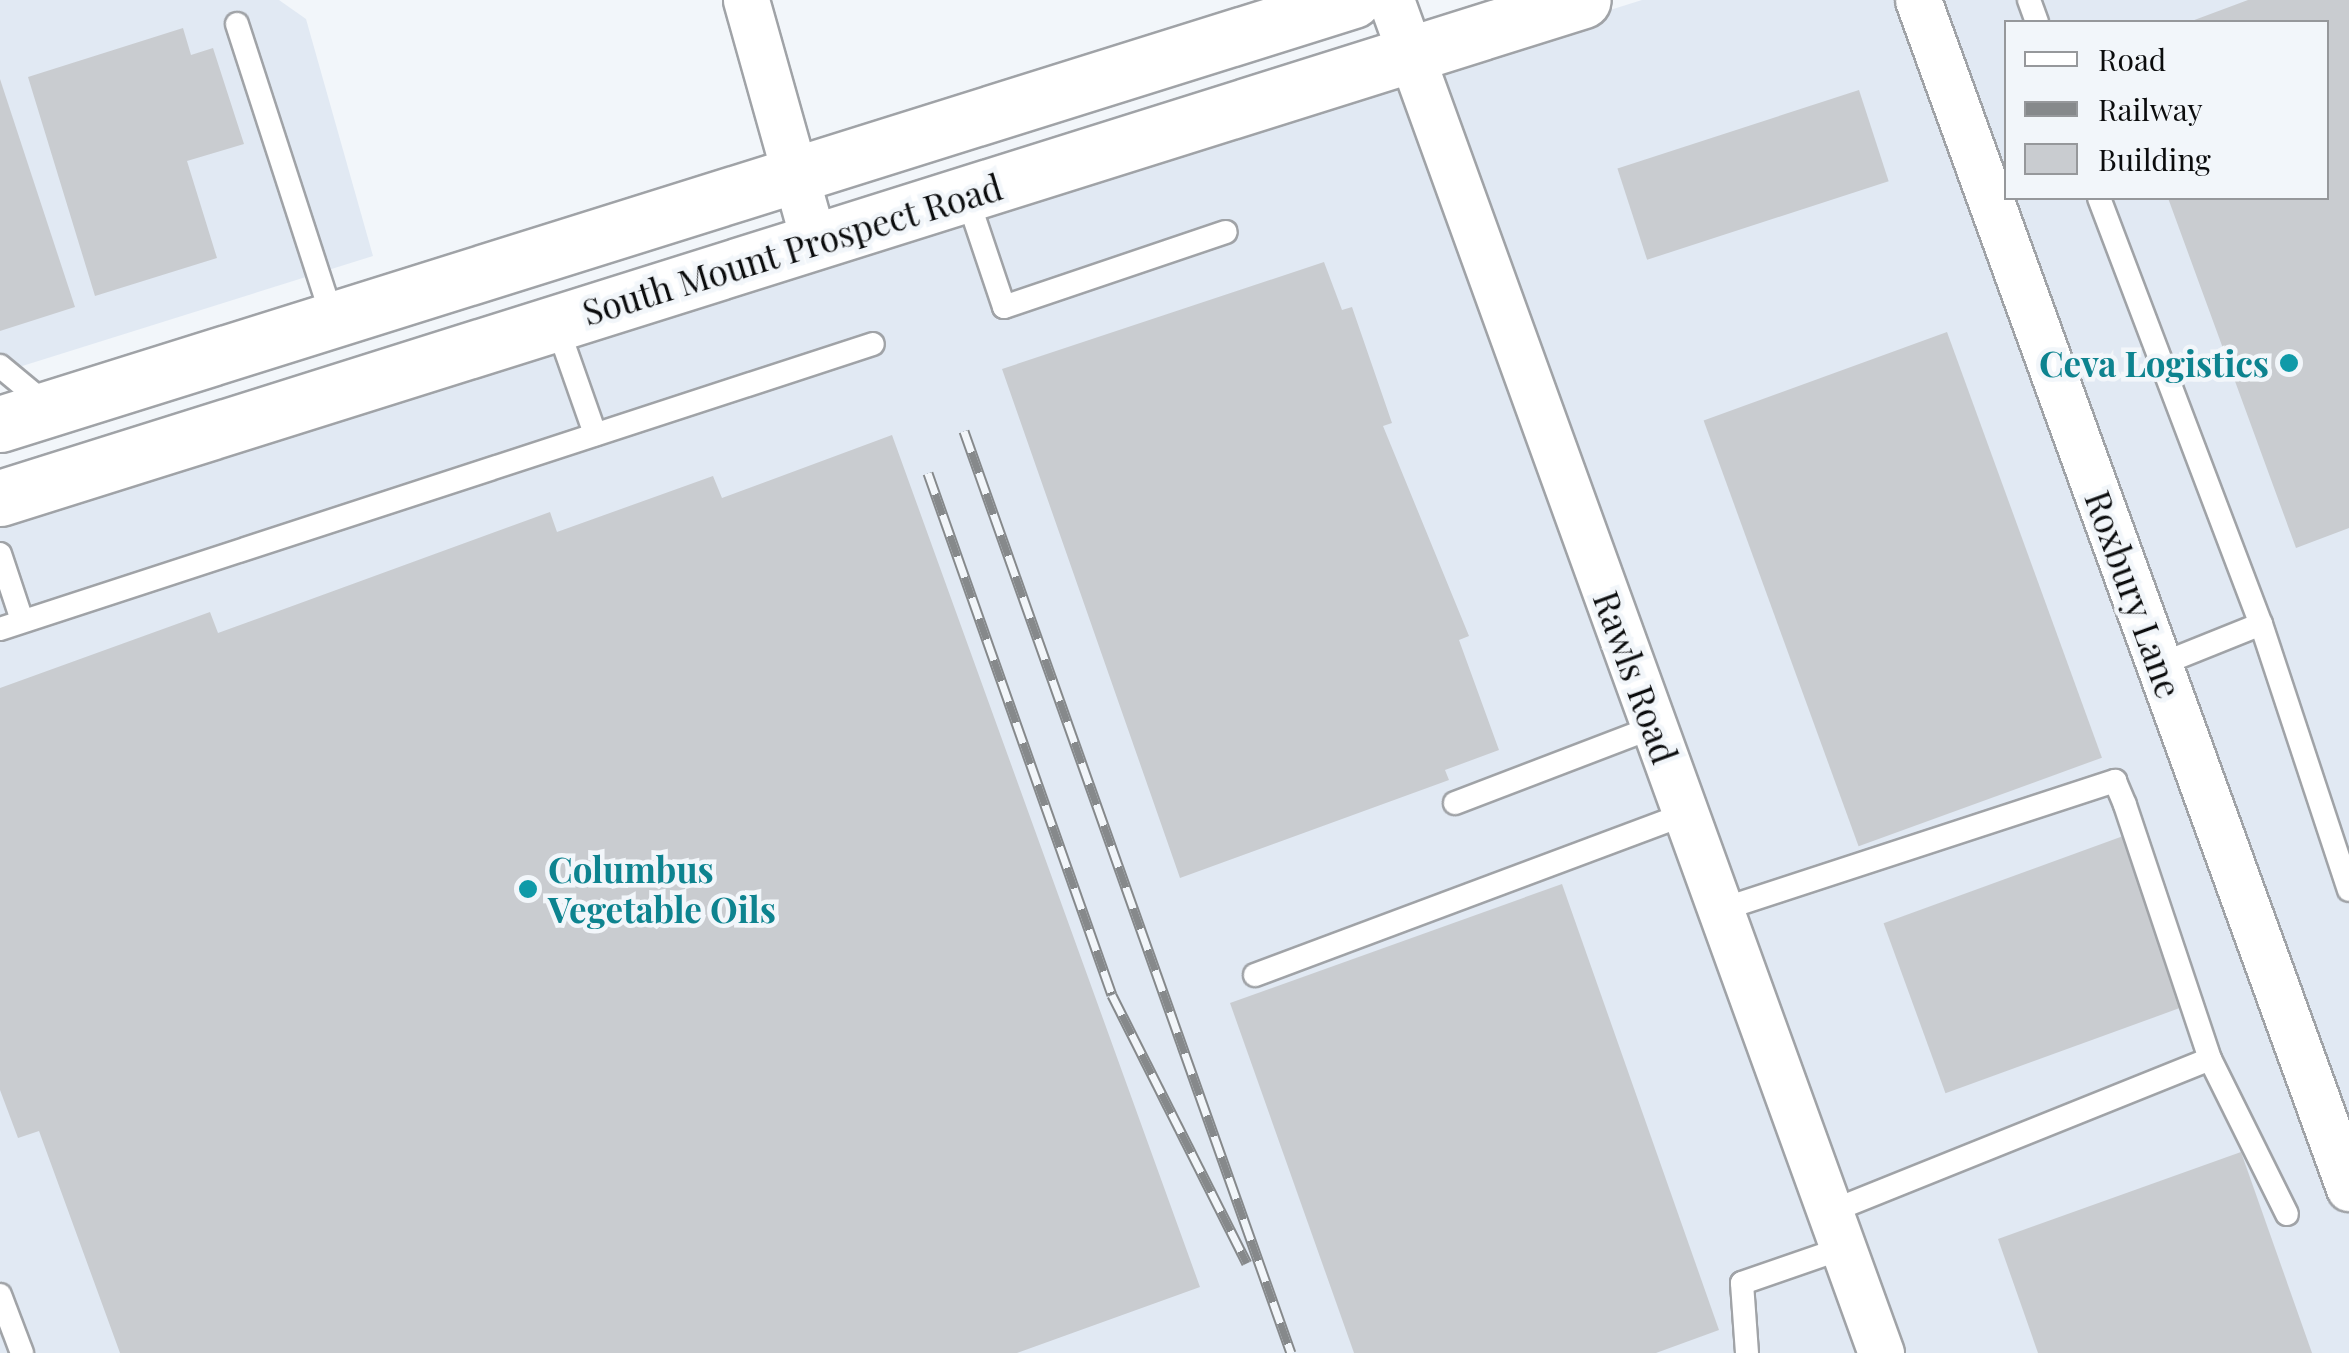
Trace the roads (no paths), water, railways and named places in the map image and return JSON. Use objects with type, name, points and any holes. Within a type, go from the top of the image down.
[{"type":"main road","name":"South Mount Prospect Road","points":[[25,416],[1353,0]]},
{"type":"main road","name":"South Mount Prospect Road","points":[[0,498],[1583,0]]},
{"type":"street","points":[[746,0],[814,242]]},
{"type":"street","name":"Rawls Road","points":[[1392,0],[1880,1353]]},
{"type":"street","name":"Roxbury Lane","points":[[1918,0],[2349,1188]]},
{"type":"lane","points":[[238,24],[333,320]]},
{"type":"lane","points":[[966,194],[1004,307],[1226,232]]},
{"type":"lane","points":[[2099,200],[2261,624],[2349,890]]},
{"type":"lane","points":[[556,323],[595,434]]},
{"type":"lane","points":[[0,629],[873,344]]},
{"type":"lane","points":[[0,366],[25,416]]},
{"type":"lane","points":[[0,554],[22,620]]},
{"type":"lane","points":[[2160,664],[2261,624]]},
{"type":"lane","points":[[1455,803],[1654,727]]},
{"type":"lane","points":[[1720,910],[2115,781],[2210,1058],[2287,1214]]},
{"type":"lane","points":[[1255,975],[1685,814]]},
{"type":"lane","points":[[1747,1353],[1742,1284],[1836,1230],[2210,1058]]},
{"type":"lane","points":[[0,1295],[22,1353]]},
{"type":"railway","points":[[964,431],[1291,1353]]},
{"type":"railway","points":[[928,473],[1112,995],[1247,1263]]},
{"type":"place","name":"Ceva Logistics","points":[[2289,363]]},
{"type":"place","name":"Columbus Vegetable Oils","points":[[528,889]]}]
